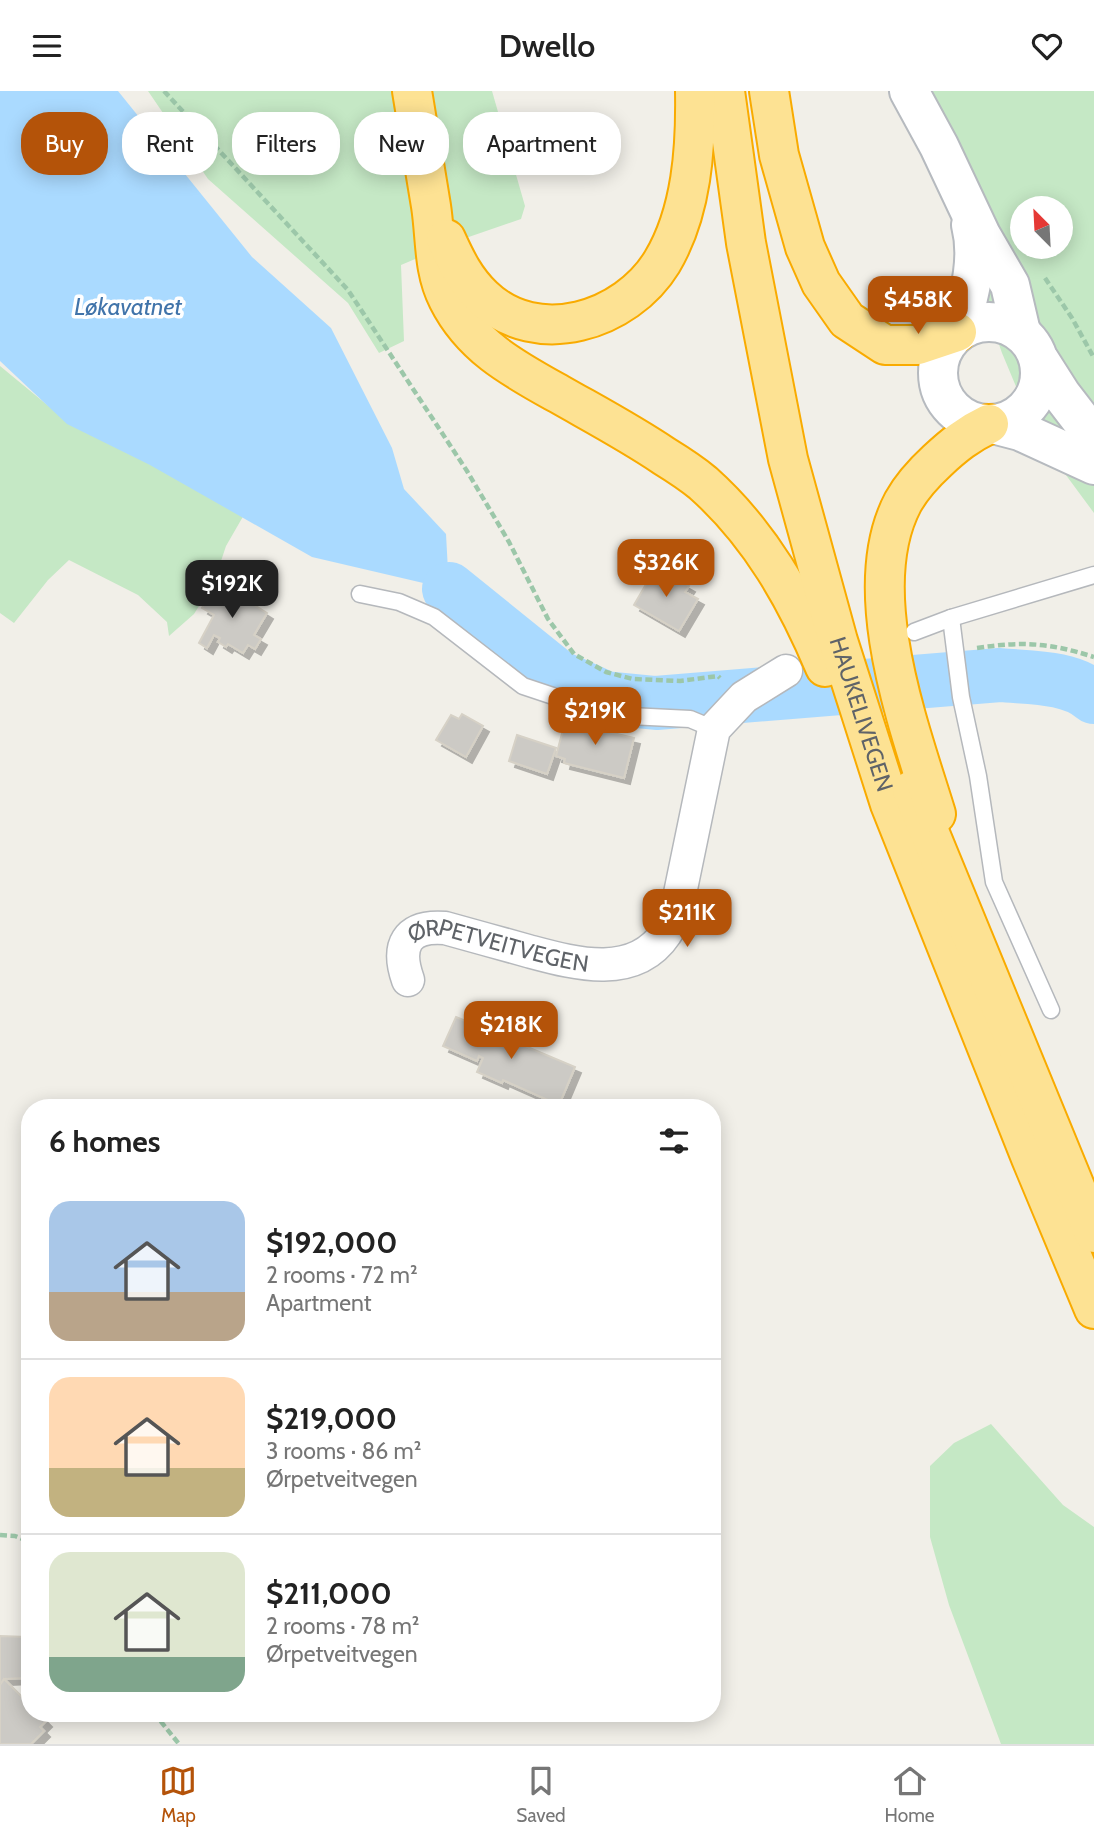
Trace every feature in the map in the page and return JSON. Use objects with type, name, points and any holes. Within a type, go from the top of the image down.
[{"type":"highway","points":[[412,91],[432,209],[438,275],[447,299],[463,324],[486,350],[508,366],[640,440],[702,482],[757,540],[780,576],[810,634],[885,841],[931,909]]},
{"type":"highway","points":[[432,209],[464,276],[485,299],[506,313],[525,321],[546,325],[574,323],[600,315],[623,303],[644,285],[662,262],[683,216],[691,175],[696,118],[695,91]]},
{"type":"highway","name":"HAUKELIVEGEN","points":[[725,91],[746,243],[788,459],[838,641],[890,804],[1094,1310]]},
{"type":"highway","name":"HAUKELIVEGEN","points":[[747,91],[764,218],[812,450],[859,631],[907,780],[944,864],[1094,1233]]},
{"type":"highway","points":[[769,91],[779,155],[804,247],[821,283],[847,320],[885,345],[918,345],[959,331]]},
{"type":"highway","points":[[944,864],[937,816],[892,661],[886,596],[887,551],[903,503],[920,477],[967,434],[993,424]]},
{"type":"main road","points":[[909,91],[1010,285],[1041,379],[1035,396],[1022,412],[993,424]]},
{"type":"main road","points":[[964,199],[974,237],[975,260],[959,331],[946,346],[939,363],[938,380],[944,397],[955,411],[971,421],[1020,431],[1094,465]]},
{"type":"main road","points":[[959,331],[989,321],[1004,323],[1030,346],[1061,394],[1094,437]]},
{"type":"street","points":[[714,729],[744,697],[786,671]]},
{"type":"street","name":"ØRPETVEITVEGEN","points":[[408,980],[401,961],[403,947],[414,934],[428,927],[445,928],[587,966],[611,965],[634,959],[654,947],[667,932],[677,908],[714,729]]},
{"type":"lane","points":[[914,632],[951,618],[1094,575]]},
{"type":"lane","points":[[360,594],[399,602],[433,617],[523,686],[540,693],[598,711],[630,716],[690,719],[714,729]]},
{"type":"lane","points":[[951,618],[961,697],[978,776],[994,882],[1051,1010]]},
{"type":"path","points":[[164,91],[348,290],[467,471],[509,543],[548,619],[574,654],[606,672],[633,679],[680,681],[718,676],[744,697]]},
{"type":"path","points":[[1044,275],[1094,358]]},
{"type":"path","points":[[956,652],[1010,643],[1058,646],[1094,657]]},
{"type":"path","points":[[0,1535],[21,1538]]},
{"type":"path","points":[[161,1722],[179,1744]]},
{"type":"green space","points":[[148,91],[492,91],[498,112],[463,112],[463,175],[516,175],[525,206],[521,219],[460,240],[401,265],[404,341],[379,353],[348,303],[205,175],[218,175],[218,112],[162,112]]},
{"type":"green space","points":[[910,91],[1094,91],[1094,513],[1060,467],[1025,408],[1002,353]]},
{"type":"green space","points":[[0,366],[63,418],[256,494],[226,546],[214,582],[194,614],[169,636],[167,622],[138,595],[69,560],[48,580],[14,623],[0,613]]},
{"type":"green space","points":[[991,1424],[1063,1505],[1094,1527],[1094,1744],[1001,1744],[949,1605],[930,1537],[930,1466],[954,1443]]},
{"type":"water","name":"Løkavatnet","points":[[0,91],[118,91],[135,112],[122,112],[122,175],[186,175],[252,257],[331,328],[392,448],[404,489],[446,534],[449,589],[312,557],[150,465],[67,424],[0,361]]},
{"type":"building","points":[[656,567],[689,586],[685,592],[698,599],[679,631],[634,605]]},
{"type":"building","points":[[218,582],[267,613],[254,635],[261,639],[255,649],[248,645],[243,653],[228,644],[226,647],[218,642],[220,638],[214,635],[207,648],[199,643],[214,615],[202,608]]},
{"type":"building","points":[[462,714],[483,726],[466,757],[436,740],[451,715],[459,719]]},
{"type":"building","points":[[576,715],[607,723],[605,731],[634,738],[624,778],[564,763],[565,759],[556,756],[564,726],[573,728]]},
{"type":"building","points":[[517,735],[556,748],[547,774],[509,761]]},
{"type":"building","points":[[456,1017],[575,1067],[562,1099],[546,1099],[477,1072],[483,1058],[479,1056],[477,1061],[443,1046]]},
{"type":"building","points":[[0,1636],[21,1637],[21,1678],[4,1679],[0,1685]]},
{"type":"building","points":[[4,1679],[21,1696],[21,1722],[45,1722],[40,1727],[44,1731],[31,1744],[0,1744],[0,1685]]},
{"type":"waterway","points":[[449,589],[558,677],[605,698],[656,703],[1000,675],[1061,682],[1073,685],[1094,697]]}]
